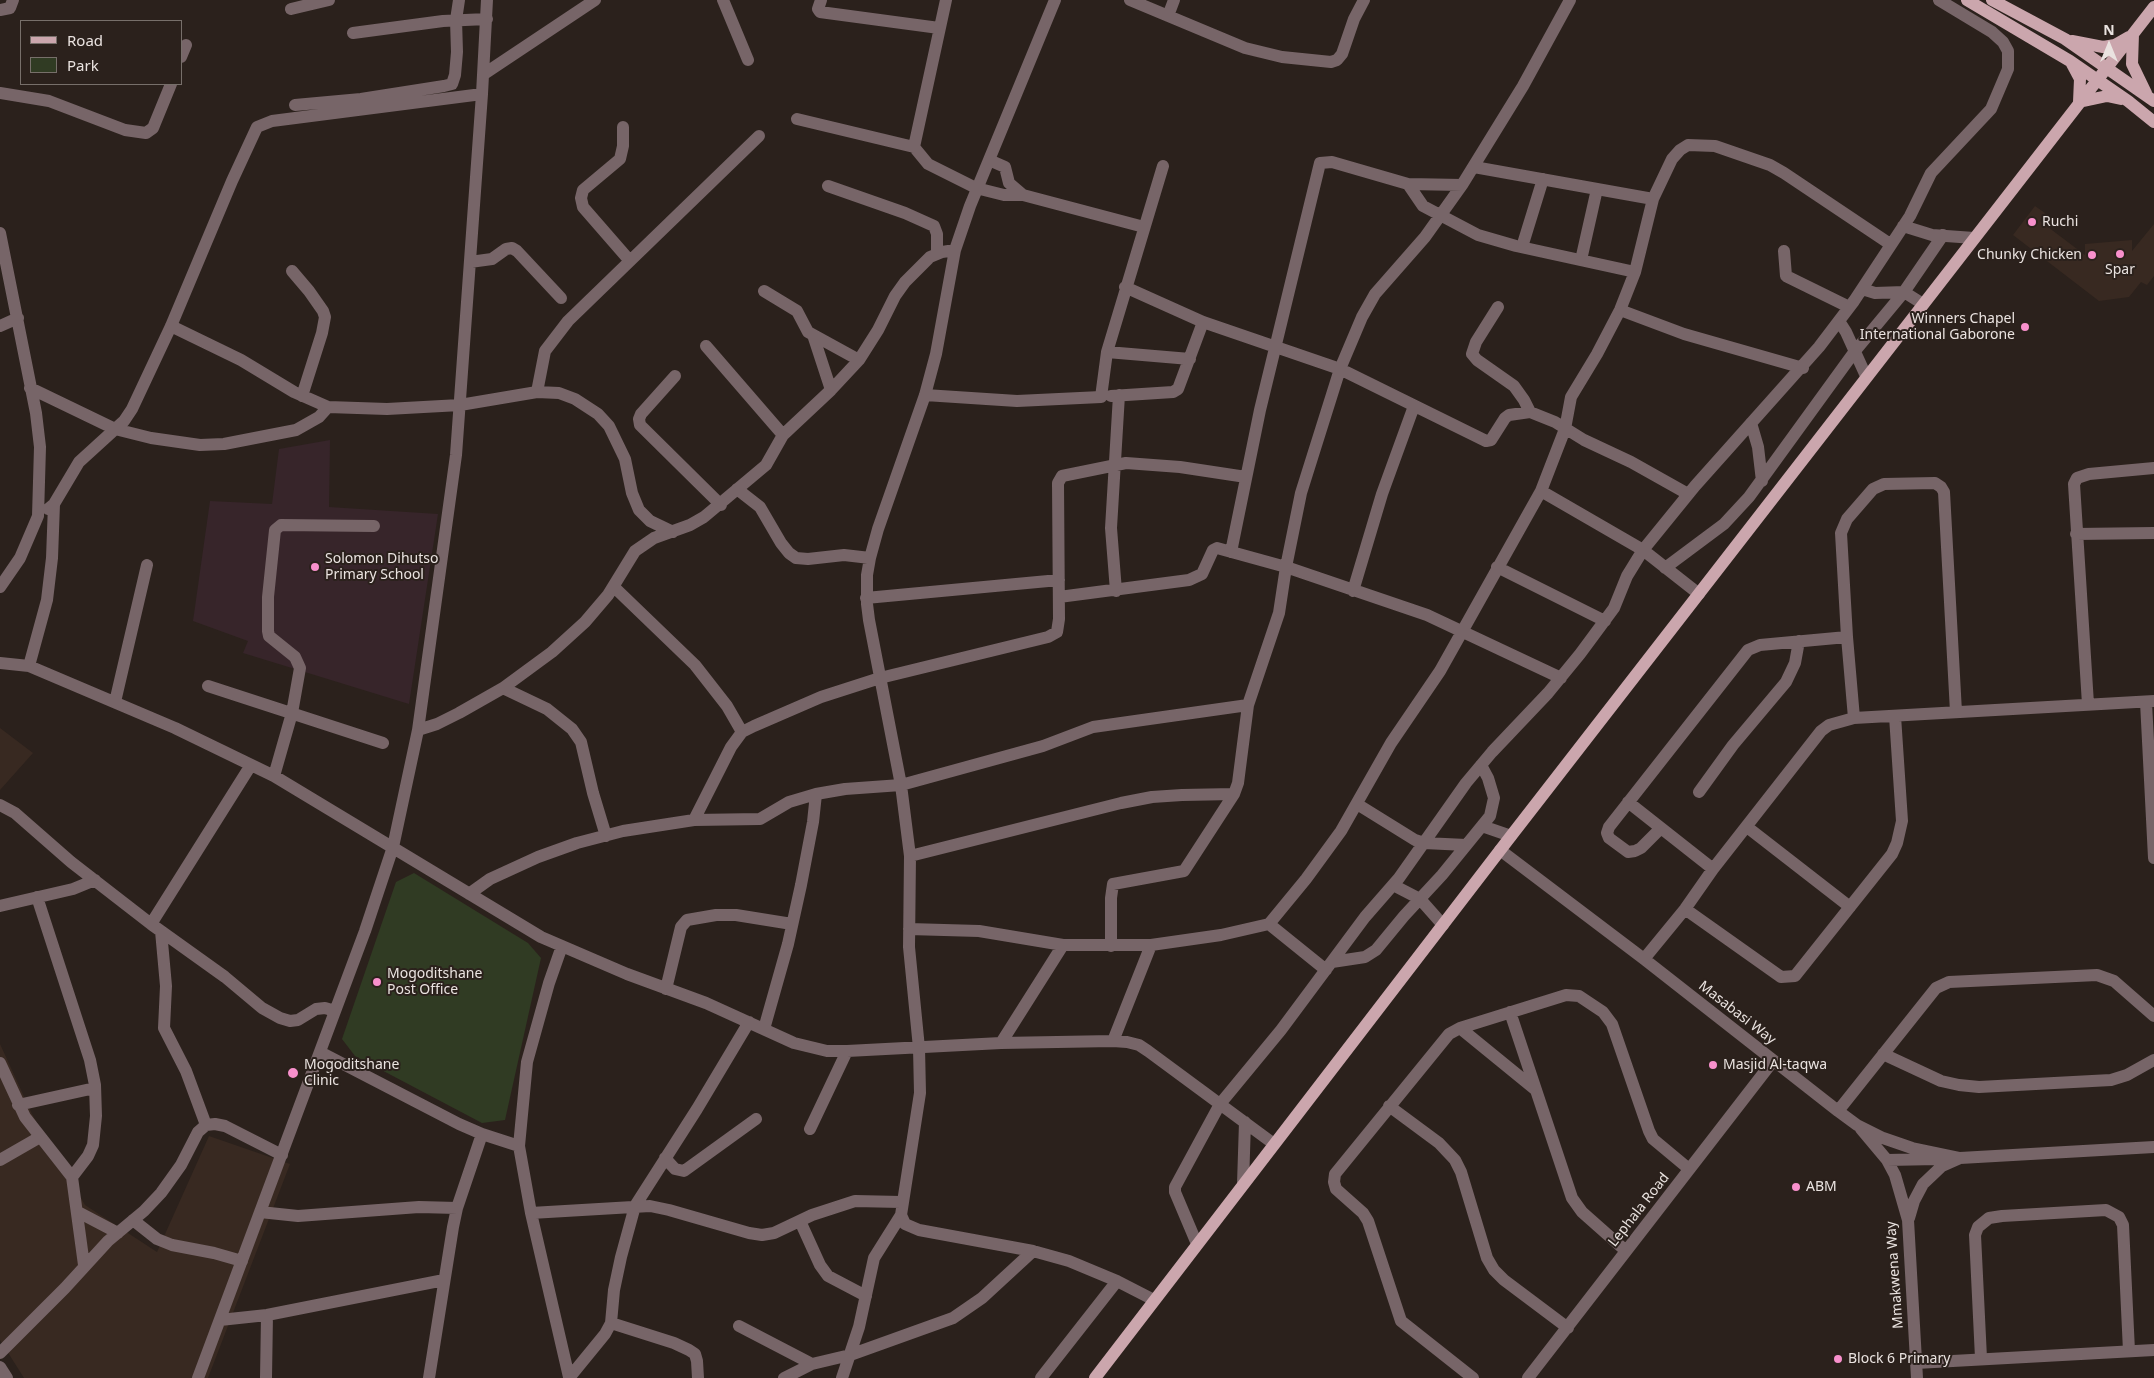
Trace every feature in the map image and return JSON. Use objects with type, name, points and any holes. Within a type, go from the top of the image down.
[{"type":"main road","points":[[1967,0],[2070,61],[2128,101],[2154,122]]},
{"type":"main road","points":[[1992,0],[2065,39],[2151,99]]},
{"type":"main road","points":[[1095,1378],[1866,376],[2154,7]]},
{"type":"main road","points":[[2065,39],[2103,47],[2115,44],[2133,34]]},
{"type":"main road","points":[[2133,34],[2132,64],[2151,99]]},
{"type":"main road","points":[[2070,61],[2080,79],[2079,102]]},
{"type":"main road","points":[[2079,102],[2107,96],[2128,101]]},
{"type":"street","points":[[0,10],[10,8],[13,0]]},
{"type":"street","points":[[290,9],[329,0]]},
{"type":"street","points":[[295,105],[361,99],[452,84],[455,75],[457,52],[456,20],[459,0]]},
{"type":"street","points":[[198,1378],[320,1052],[393,847],[418,730],[455,472],[484,74],[487,0]]},
{"type":"street","points":[[484,74],[595,0]]},
{"type":"street","points":[[723,0],[748,60]]},
{"type":"street","points":[[820,0],[818,9],[820,12],[939,28]]},
{"type":"street","points":[[914,147],[946,0]]},
{"type":"street","points":[[842,1378],[866,1296],[874,1258],[901,1215],[919,1111],[920,1093],[919,1048],[908,930],[910,856],[902,785],[866,598],[870,558],[925,395],[936,354],[955,250],[976,188],[1055,0]]},
{"type":"street","points":[[1130,0],[1245,48],[1282,57],[1331,62],[1337,60],[1342,54],[1354,18],[1364,0]]},
{"type":"street","points":[[1168,16],[1174,0]]},
{"type":"street","points":[[1111,946],[1111,898],[1113,884],[1184,871],[1234,794],[1238,783],[1248,705],[1279,613],[1301,494],[1340,370],[1362,317],[1375,294],[1442,215],[1474,167],[1523,86],[1570,0]]},
{"type":"street","points":[[1197,1244],[1175,1192],[1175,1186],[1220,1104],[1281,1030],[1365,917],[1393,885],[1481,765],[1561,678],[1618,601],[1627,576],[1643,550],[1688,494],[1803,368],[1862,289],[1903,226],[1931,173],[1991,109],[2008,69],[2008,51],[2003,42],[1992,32],[1939,0]]},
{"type":"street","points":[[353,34],[456,20],[487,19]]},
{"type":"street","points":[[0,93],[49,101],[125,130],[146,133],[153,128],[171,85]]},
{"type":"street","points":[[38,516],[54,504],[79,462],[124,421],[132,409],[171,326],[232,181],[257,127],[272,121],[482,94]]},
{"type":"street","points":[[797,118],[914,147],[928,164],[976,188],[1004,195],[1023,195],[1144,227]]},
{"type":"street","points":[[623,127],[623,146],[620,159],[583,190],[581,198],[583,207],[630,261]]},
{"type":"street","points":[[537,392],[541,365],[551,341],[568,321],[759,136]]},
{"type":"street","points":[[908,930],[979,931],[1063,945],[1111,946],[1151,945],[1221,935],[1269,924],[1332,844],[1391,743],[1440,671],[1460,632],[1541,491],[1565,429],[1575,387],[1597,354],[1620,310],[1635,272],[1653,199],[1672,159],[1680,150],[1688,145],[1715,146],[1770,165],[1784,172],[1890,244]]},
{"type":"street","points":[[989,160],[1005,166],[1008,170],[1009,183],[1023,195]]},
{"type":"street","points":[[1231,552],[1274,346],[1320,163],[1332,162],[1408,184],[1462,185]]},
{"type":"street","points":[[1101,397],[1107,352],[1125,287],[1163,166]]},
{"type":"street","points":[[1474,167],[1653,199]]},
{"type":"street","points":[[1522,247],[1543,179]]},
{"type":"street","points":[[1408,184],[1423,206],[1478,235],[1522,247],[1635,272]]},
{"type":"street","points":[[828,186],[905,213],[934,226],[937,254]]},
{"type":"street","points":[[1581,260],[1597,189]]},
{"type":"street","points":[[1903,226],[1922,233],[1974,238]]},
{"type":"street","points":[[0,236],[18,318],[40,447],[38,516],[20,558],[0,587]]},
{"type":"street","points":[[1665,568],[1724,524],[1762,481],[1855,351],[1904,292],[1943,236]]},
{"type":"street","points":[[470,262],[492,259],[506,249],[512,248],[561,298]]},
{"type":"street","points":[[418,730],[460,713],[503,688],[569,639],[614,587],[635,551],[654,538],[704,518],[766,465],[783,435],[831,390],[859,360],[871,343],[895,296],[905,282],[924,263],[937,254],[955,250]]},
{"type":"street","points":[[1784,251],[1786,276],[1850,307]]},
{"type":"street","points":[[292,272],[309,291],[325,317],[322,333],[302,396]]},
{"type":"street","points":[[1125,287],[1203,322],[1340,370],[1486,441],[1491,440],[1509,415],[1530,412],[1555,422],[1584,440],[1631,462],[1688,494]]},
{"type":"street","points":[[1862,289],[1875,293],[1904,292],[1923,304]]},
{"type":"street","points":[[764,290],[797,311],[804,328],[859,360]]},
{"type":"street","points":[[1498,307],[1476,342],[1472,354],[1514,386],[1530,412]]},
{"type":"street","points":[[1620,310],[1692,337],[1803,368]]},
{"type":"street","points":[[0,326],[18,318]]},
{"type":"street","points":[[1839,321],[1866,376]]},
{"type":"street","points":[[925,395],[1017,401],[1173,392],[1182,384],[1203,322]]},
{"type":"street","points":[[171,326],[241,360],[302,396],[328,407],[387,409],[460,405],[537,392],[559,393],[575,399],[598,414],[609,426],[625,459],[632,493],[639,510],[650,521],[673,532]]},
{"type":"street","points":[[814,335],[831,390]]},
{"type":"street","points":[[706,346],[783,435]]},
{"type":"street","points":[[1107,352],[1190,359]]},
{"type":"street","points":[[675,376],[641,414],[639,418],[640,425],[721,504]]},
{"type":"street","points":[[30,388],[115,429],[175,442],[224,444],[296,430],[318,417],[328,407]]},
{"type":"street","points":[[1116,591],[1111,528],[1119,395]]},
{"type":"street","points":[[1353,591],[1396,450],[1414,406]]},
{"type":"street","points":[[1751,423],[1758,447],[1762,481]]},
{"type":"street","points":[[694,820],[722,763],[742,732],[821,697],[880,678],[1053,635],[1059,627],[1059,479],[1062,476],[1126,462],[1180,467],[1246,477]]},
{"type":"street","points":[[2088,704],[2074,484],[2077,478],[2089,474],[2154,468]]},
{"type":"street","points":[[1854,718],[1841,533],[1847,519],[1873,489],[1878,486],[1935,483],[1941,486],[1944,492],[1956,712]]},
{"type":"street","points":[[737,489],[760,507],[788,553],[796,558],[808,559],[844,555],[870,558]]},
{"type":"street","points":[[1541,491],[1643,550],[1699,594]]},
{"type":"street","points":[[29,666],[47,600],[52,558],[54,504]]},
{"type":"street","points":[[274,776],[292,713],[300,668],[295,657],[270,636],[268,631],[268,597],[274,530],[281,525],[374,526]]},
{"type":"street","points":[[2076,534],[2154,533]]},
{"type":"street","points":[[1059,597],[1116,591],[1195,578],[1202,574],[1213,550],[1218,548],[1286,567],[1427,616],[1561,678]]},
{"type":"street","points":[[115,702],[147,565]]},
{"type":"street","points":[[1497,567],[1604,621]]},
{"type":"street","points":[[866,598],[1059,580]]},
{"type":"street","points":[[614,587],[695,664],[727,706],[742,732]]},
{"type":"street","points":[[1661,828],[1641,848],[1634,851],[1628,852],[1609,838],[1609,827],[1748,650],[1760,645],[1847,637]]},
{"type":"street","points":[[1699,792],[1733,745],[1792,673],[1799,641]]},
{"type":"street","points":[[0,663],[29,666],[115,702],[274,776],[517,923],[562,946],[749,1022],[794,1043],[810,1048],[847,1051],[1000,1043],[1113,1041],[1139,1045],[1274,1144]]},
{"type":"street","points":[[208,686],[383,743]]},
{"type":"street","points":[[503,688],[547,709],[572,729],[581,742],[593,794],[606,836]]},
{"type":"street","points":[[1644,959],[1685,909],[1713,869],[1821,731],[1838,721],[1854,718],[2150,701],[2154,858]]},
{"type":"street","points":[[469,894],[490,879],[538,857],[577,843],[623,831],[694,820],[760,819],[789,802],[816,794],[902,785],[1043,746],[1093,727],[1248,705]]},
{"type":"street","points":[[1685,909],[1781,977],[1790,978],[1800,972],[1892,854],[1901,833],[1902,821],[1895,716]]},
{"type":"street","points":[[206,1125],[186,1070],[164,1028],[166,986],[156,928],[251,765]]},
{"type":"street","points":[[1329,966],[1372,954],[1490,816],[1494,798],[1488,778],[1481,765]]},
{"type":"street","points":[[764,1029],[792,924],[813,822],[816,794]]},
{"type":"street","points":[[910,856],[1121,803],[1152,797],[1234,794]]},
{"type":"street","points":[[1628,802],[1713,869]]},
{"type":"street","points":[[1356,804],[1406,835],[1424,842],[1466,845]]},
{"type":"street","points":[[0,805],[15,813],[71,862],[262,1008],[290,1021],[298,1020],[316,1009],[325,1008],[335,1011]]},
{"type":"street","points":[[1482,826],[1511,836]]},
{"type":"street","points":[[1747,827],[1850,907]]},
{"type":"street","name":"Masabasi Way","points":[[1500,850],[1644,959],[1838,1111],[1857,1124],[1899,1144],[1960,1158],[2152,1148]]},
{"type":"street","points":[[0,906],[73,889],[95,880]]},
{"type":"street","points":[[1393,885],[1420,899],[1443,925]]},
{"type":"street","points":[[37,897],[90,1060],[95,1088],[96,1116],[93,1145],[88,1156],[72,1177]]},
{"type":"street","points":[[666,989],[681,927],[687,920],[716,915],[736,915],[792,924]]},
{"type":"street","points":[[1269,924],[1329,966]]},
{"type":"street","points":[[1000,1043],[1063,945]]},
{"type":"street","points":[[1113,1041],[1151,945]]},
{"type":"street","points":[[562,946],[549,983],[527,1062],[519,1146],[569,1377]]},
{"type":"street","points":[[1838,1111],[1936,988],[1949,982],[2097,975],[2114,981],[2154,1016]]},
{"type":"street","points":[[1473,1378],[1401,1321],[1368,1221],[1363,1213],[1336,1189],[1335,1174],[1449,1034],[1460,1028],[1510,1012],[1573,994],[1579,996],[1603,1012],[1612,1024],[1648,1131],[1660,1146],[1690,1170]]},
{"type":"street","points":[[1510,1012],[1572,1198],[1582,1212],[1626,1251]]},
{"type":"street","points":[[569,1377],[606,1334],[611,1323],[614,1290],[621,1257],[636,1206],[749,1022]]},
{"type":"street","points":[[1460,1028],[1536,1090]]},
{"type":"street","points":[[810,1129],[847,1051]]},
{"type":"street","points":[[320,1052],[459,1124],[519,1146]]},
{"type":"street","points":[[1883,1054],[1941,1081],[1979,1087],[2111,1080],[2127,1075],[2154,1060]]},
{"type":"street","name":"Lephala Road","points":[[1528,1378],[1774,1061]]},
{"type":"street","points":[[0,1063],[25,1117],[72,1177],[84,1265]]},
{"type":"street","points":[[18,1105],[95,1088]]},
{"type":"street","points":[[1390,1106],[1439,1144],[1455,1160],[1487,1258],[1494,1270],[1504,1280],[1568,1328]]},
{"type":"street","points":[[665,1158],[675,1169],[684,1171],[756,1119]]},
{"type":"street","points":[[1243,1184],[1245,1122]]},
{"type":"street","name":"Mmakwena Way","points":[[1857,1124],[1887,1160],[1902,1196],[1908,1220],[1917,1378]]},
{"type":"street","points":[[0,1353],[65,1288],[84,1265],[144,1212],[171,1182],[198,1132],[206,1125],[225,1126],[282,1155]]},
{"type":"street","points":[[429,1378],[457,1208],[482,1134]]},
{"type":"street","points":[[0,1160],[40,1137]]},
{"type":"street","points":[[1887,1160],[1960,1158]]},
{"type":"street","points":[[1908,1220],[1914,1201],[1923,1184],[1942,1166],[1960,1158]]},
{"type":"street","points":[[532,1213],[636,1206],[669,1210],[762,1235],[774,1233],[835,1207],[855,1201],[902,1202]]},
{"type":"street","points":[[260,1212],[298,1216],[419,1207],[457,1208]]},
{"type":"street","points":[[1981,1358],[1975,1235],[1978,1227],[1989,1218],[2002,1216],[2106,1210],[2119,1218],[2123,1225],[2129,1351]]},
{"type":"street","points":[[78,1212],[118,1233]]},
{"type":"street","points":[[901,1215],[905,1224],[919,1230],[1033,1251],[1069,1260],[1154,1300]]},
{"type":"street","points":[[133,1220],[157,1239],[172,1245],[214,1253],[242,1261]]},
{"type":"street","points":[[800,1221],[820,1265],[828,1276],[866,1296]]},
{"type":"street","points":[[784,1378],[812,1364],[850,1355],[953,1318],[982,1298],[1033,1251]]},
{"type":"street","points":[[220,1320],[267,1315],[444,1280]]},
{"type":"street","points":[[1041,1378],[1117,1281]]},
{"type":"street","points":[[266,1378],[267,1315]]},
{"type":"street","points":[[611,1323],[674,1343],[689,1350],[695,1354],[698,1361],[698,1378]]},
{"type":"street","points":[[739,1326],[812,1364]]},
{"type":"street","points":[[1916,1363],[2154,1350]]},
{"type":"street","points":[[0,1367],[6,1378]]},
{"type":"shaded area","name":"Spar","points":[[2035,206],[2045,213],[2040,221],[2085,255],[2085,244],[2132,240],[2132,251],[2154,224],[2154,276],[2147,285],[2141,282],[2129,297],[2099,301],[2013,235]]},
{"type":"shaded area","name":"Solomon Dihutso Primary School","points":[[330,440],[329,507],[438,514],[409,704],[243,653],[248,641],[193,621],[210,501],[272,504],[279,449]]},
{"type":"shaded area","points":[[0,728],[33,753],[0,790]]},
{"type":"shaded area","points":[[0,1044],[32,1114],[85,1205],[157,1252],[209,1136],[290,1164],[208,1378],[24,1378],[0,1340]]},
{"type":"green space","points":[[414,873],[528,943],[541,958],[505,1120],[482,1123],[355,1056],[342,1039],[396,882]]},
{"type":"place","name":"Ruchi","points":[[2032,222]]},
{"type":"place","name":"Spar","points":[[2120,254]]},
{"type":"place","name":"Chunky Chicken","points":[[2092,255]]},
{"type":"place","name":"Winners Chapel International Gaborone","points":[[2025,327]]},
{"type":"place","name":"Solomon Dihutso Primary School","points":[[315,567]]},
{"type":"place","name":"Mogoditshane Post Office","points":[[377,982]]},
{"type":"place","name":"Masjid Al-taqwa","points":[[1713,1065]]},
{"type":"place","name":"Mogoditshane Clinic","points":[[293,1073]]},
{"type":"place","name":"ABM","points":[[1796,1187]]},
{"type":"place","name":"Block 6 Primary","points":[[1838,1359]]}]
